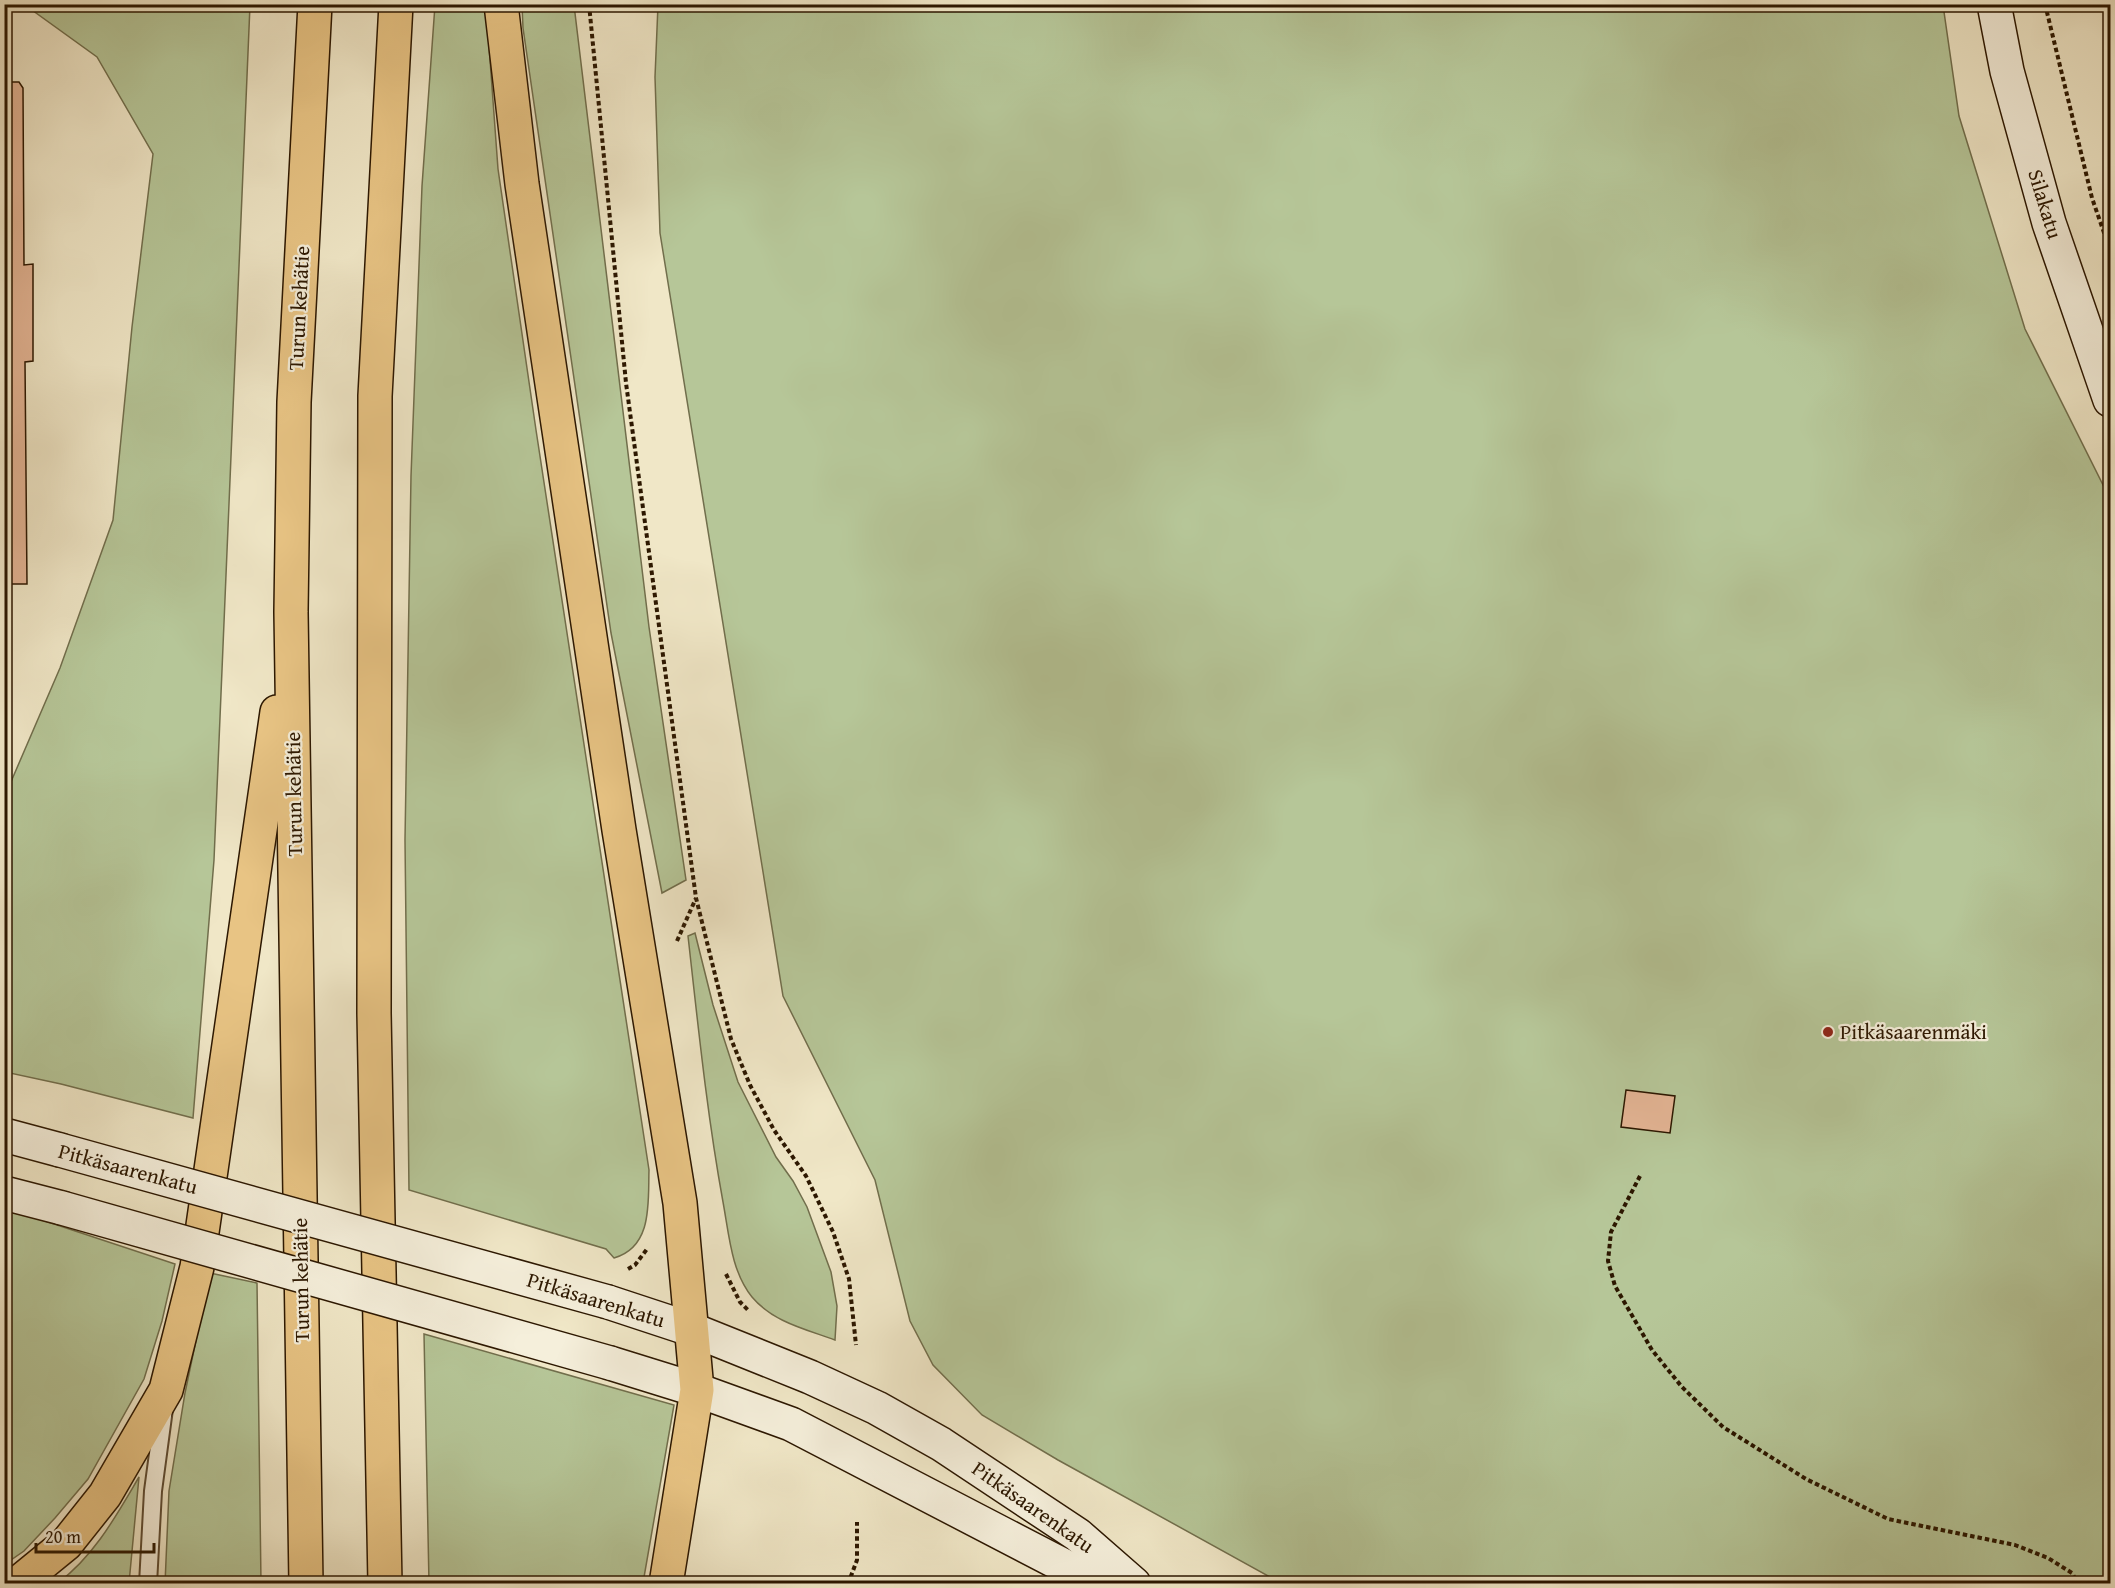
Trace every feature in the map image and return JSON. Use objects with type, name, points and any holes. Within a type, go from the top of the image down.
[{"type":"highway","name":"Turun kehätie","points":[[306,1584],[291,612],[294,402],[315,4]]},
{"type":"highway","points":[[385,1584],[374,1013],[375,396],[396,4]]},
{"type":"highway","points":[[501,4],[522,184],[619,830],[680,1203],[697,1390],[666,1584]]},
{"type":"highway","points":[[17,1584],[66,1544],[98,1503],[141,1436],[166,1390],[197,1267],[291,612]]},
{"type":"street","name":"Silakatu","points":[[1994,4],[2007,71],[2049,223],[2110,400]]},
{"type":"street","name":"Pitkäsaarenkatu","points":[[4,1135],[614,1288],[693,1330],[810,1377],[867,1404],[941,1444],[1078,1534],[1134,1584]]},
{"type":"street","name":"Pitkäsaarenkatu","points":[[4,1193],[610,1363],[697,1390],[791,1424],[1099,1584]]},
{"type":"lane","points":[[148,1584],[153,1491],[166,1390]]},
{"type":"path","points":[[589,4],[626,383],[696,898],[731,1040],[750,1085],[774,1130],[806,1176],[833,1232],[849,1278],[856,1345]]},
{"type":"path","points":[[2045,4],[2092,198],[2110,250]]},
{"type":"path","points":[[1640,1176],[1611,1232],[1608,1261],[1615,1286],[1652,1350],[1682,1387],[1723,1427],[1806,1479],[1888,1519],[2015,1545],[2048,1558],[2072,1573],[2078,1584]]},
{"type":"path","points":[[614,1288],[649,1245]]},
{"type":"path","points":[[723,1268],[740,1302],[751,1314]]},
{"type":"path","points":[[848,1584],[857,1560],[857,1522]]},
{"type":"green space","points":[[25,5],[250,5],[214,860],[193,1118],[5,1072],[5,792],[60,668],[113,520],[132,327],[153,154],[97,57]]},
{"type":"green space","points":[[435,5],[486,5],[498,169],[649,1170],[648,1209],[642,1234],[627,1252],[614,1258],[606,1249],[409,1190],[405,840],[411,476],[422,186]]},
{"type":"green space","points":[[522,5],[574,5],[649,627],[686,880],[662,893],[611,633],[523,28]]},
{"type":"green space","points":[[658,5],[1943,5],[1959,116],[2025,329],[2110,499],[2110,1583],[1281,1583],[1058,1460],[982,1415],[933,1365],[910,1321],[875,1180],[783,996],[660,233],[655,77]]},
{"type":"green space","points":[[695,933],[713,1005],[738,1082],[776,1157],[793,1181],[807,1207],[831,1272],[837,1306],[835,1340],[790,1324],[770,1313],[752,1297],[739,1276],[729,1239],[703,1069],[688,936]]},
{"type":"green space","points":[[4,1210],[36,1218],[175,1264],[162,1321],[144,1379],[88,1479],[24,1551],[5,1564]]},
{"type":"green space","points":[[210,1273],[257,1283],[261,1583],[165,1584],[169,1491],[185,1393]]},
{"type":"green space","points":[[424,1334],[674,1405],[643,1583],[429,1583]]},
{"type":"green space","points":[[139,1477],[129,1583],[58,1583],[94,1547]]},
{"type":"building","points":[[4,82],[19,82],[23,88],[24,265],[33,264],[33,361],[25,362],[27,584],[4,584]]},
{"type":"building","points":[[1626,1090],[1675,1096],[1670,1133],[1621,1127]]},
{"type":"place","name":"Pitkäsaarenmäki","points":[[1828,1032]]}]
